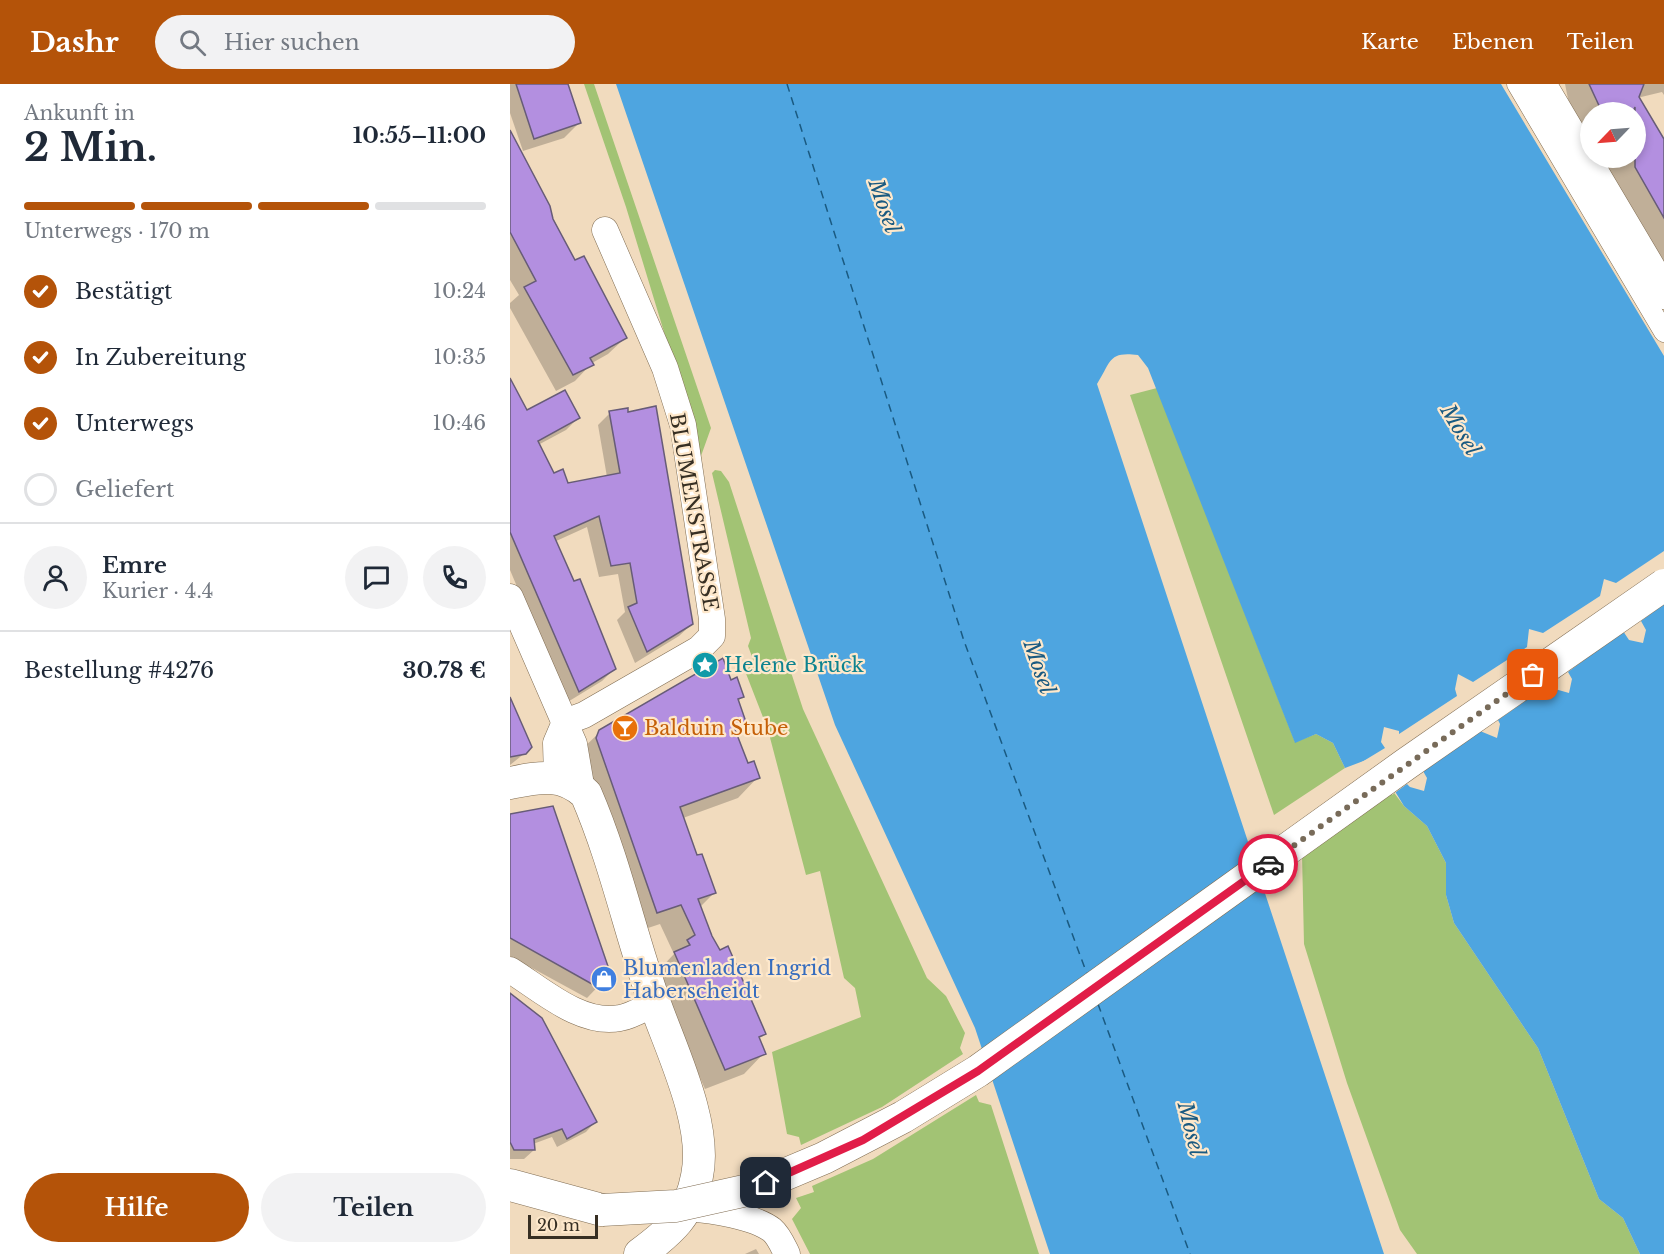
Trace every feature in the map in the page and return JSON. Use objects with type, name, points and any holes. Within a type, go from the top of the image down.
[{"type":"street","points":[[1517,84],[1664,332]]},
{"type":"street","points":[[1540,84],[1664,293]]},
{"type":"street","name":"BLUMENSTRASSE","points":[[565,722],[584,715],[699,649],[712,636],[712,619],[682,425],[665,368],[605,230]]},
{"type":"street","points":[[510,1208],[568,1215],[602,1210],[676,1206],[740,1192],[824,1158],[903,1117],[978,1071],[1406,764],[1664,585]]},
{"type":"street","points":[[510,597],[551,686],[574,744],[568,782]]},
{"type":"street","points":[[510,783],[539,777],[568,782],[591,806],[685,1090],[695,1127],[698,1174],[688,1208],[674,1227],[640,1254]]},
{"type":"street","points":[[510,970],[560,1003],[586,1016],[620,1019],[655,1003]]},
{"type":"street","points":[[510,1185],[602,1210]]},
{"type":"street","points":[[688,1208],[713,1210],[763,1225],[778,1236],[787,1254]]},
{"type":"green space","points":[[584,84],[594,84],[711,428],[701,456],[708,519],[692,424],[626,207]]},
{"type":"green space","points":[[1157,388],[1295,742],[1316,734],[1333,743],[1345,768],[1274,815],[1130,395]]},
{"type":"green space","points":[[715,470],[721,471],[729,482],[803,709],[927,978],[946,996],[965,1033],[960,1048],[963,1054],[882,1107],[801,1145],[799,1137],[787,1134],[772,1052],[861,1017],[855,988],[844,978],[820,871],[806,875],[768,730],[745,671],[754,662],[748,646],[751,638],[712,473]]},
{"type":"green space","points":[[1392,790],[1404,806],[1427,826],[1446,863],[1446,895],[1454,923],[1538,1048],[1599,1199],[1623,1218],[1640,1254],[1417,1254],[1400,1230],[1347,1083],[1304,944],[1302,854]]},
{"type":"green space","points":[[976,1095],[979,1102],[991,1105],[1039,1254],[810,1254],[792,1219],[801,1208],[796,1198],[814,1192],[812,1186],[873,1159]]},
{"type":"water","name":"Mosel","points":[[616,84],[1501,84],[1664,356],[1664,1254],[1640,1254],[1623,1218],[1599,1199],[1538,1048],[1454,923],[1446,895],[1446,863],[1427,826],[1404,806],[1374,757],[1345,768],[1333,743],[1316,734],[1295,743],[1148,368],[1138,355],[1128,354],[1112,360],[1097,384],[1384,1254],[1050,1254],[975,1028],[835,725]]},
{"type":"pier","points":[[1664,551],[1664,604],[1641,621],[1646,630],[1643,643],[1629,640],[1623,631],[1568,672],[1572,679],[1569,693],[1555,689],[1550,684],[1498,720],[1500,724],[1497,738],[1480,731],[1423,771],[1427,778],[1424,791],[1407,784],[1392,795],[1372,760],[1352,768],[1385,748],[1381,742],[1384,727],[1399,731],[1399,734],[1457,696],[1455,689],[1458,674],[1473,682],[1527,647],[1529,629],[1543,633],[1600,596],[1604,579],[1616,583]]},
{"type":"building","points":[[516,84],[568,84],[581,123],[534,139]]},
{"type":"building","points":[[1589,84],[1644,84],[1639,97],[1642,102],[1597,102]]},
{"type":"building","points":[[1646,109],[1664,139],[1664,218],[1636,168],[1646,168]]},
{"type":"building","points":[[510,130],[575,260],[584,256],[627,338],[590,358],[594,365],[573,375],[524,287],[536,281],[510,232]]},
{"type":"building","points":[[510,378],[527,410],[565,390],[580,418],[538,441],[554,473],[563,469],[568,483],[620,473],[609,411],[628,408],[628,412],[656,406],[693,624],[647,652],[628,607],[637,603],[630,563],[611,566],[599,516],[554,536],[574,581],[580,579],[616,669],[579,692],[510,532]]},
{"type":"building","points":[[723,658],[731,680],[737,677],[744,697],[738,699],[746,722],[734,727],[748,763],[754,761],[760,778],[680,807],[697,855],[702,854],[716,893],[698,899],[712,936],[720,950],[728,946],[766,1034],[759,1037],[766,1054],[725,1070],[674,952],[690,945],[687,940],[695,935],[681,905],[657,913],[596,738],[599,730]]},
{"type":"building","points":[[510,697],[532,747],[526,754],[510,757]]},
{"type":"building","points":[[553,806],[611,975],[599,988],[510,938],[510,814]]},
{"type":"building","points":[[510,993],[542,1018],[597,1122],[567,1139],[562,1129],[534,1139],[535,1150],[514,1150],[510,1142]]},
{"type":"ferry route","points":[[787,84],[964,641],[1087,974]]},
{"type":"ferry route","points":[[1098,1004],[1190,1254]]},
{"type":"way so far","points":[[1268,864],[1533,675]]},
{"type":"place","name":"Helene Brück","points":[[705,665]]},
{"type":"place","name":"Balduin Stube","points":[[625,728]]},
{"type":"place","name":"Blumenladen Ingrid Haberscheidt","points":[[604,979]]},
{"type":"route","points":[[766,1183],[863,1140],[978,1071],[1268,864]]}]
